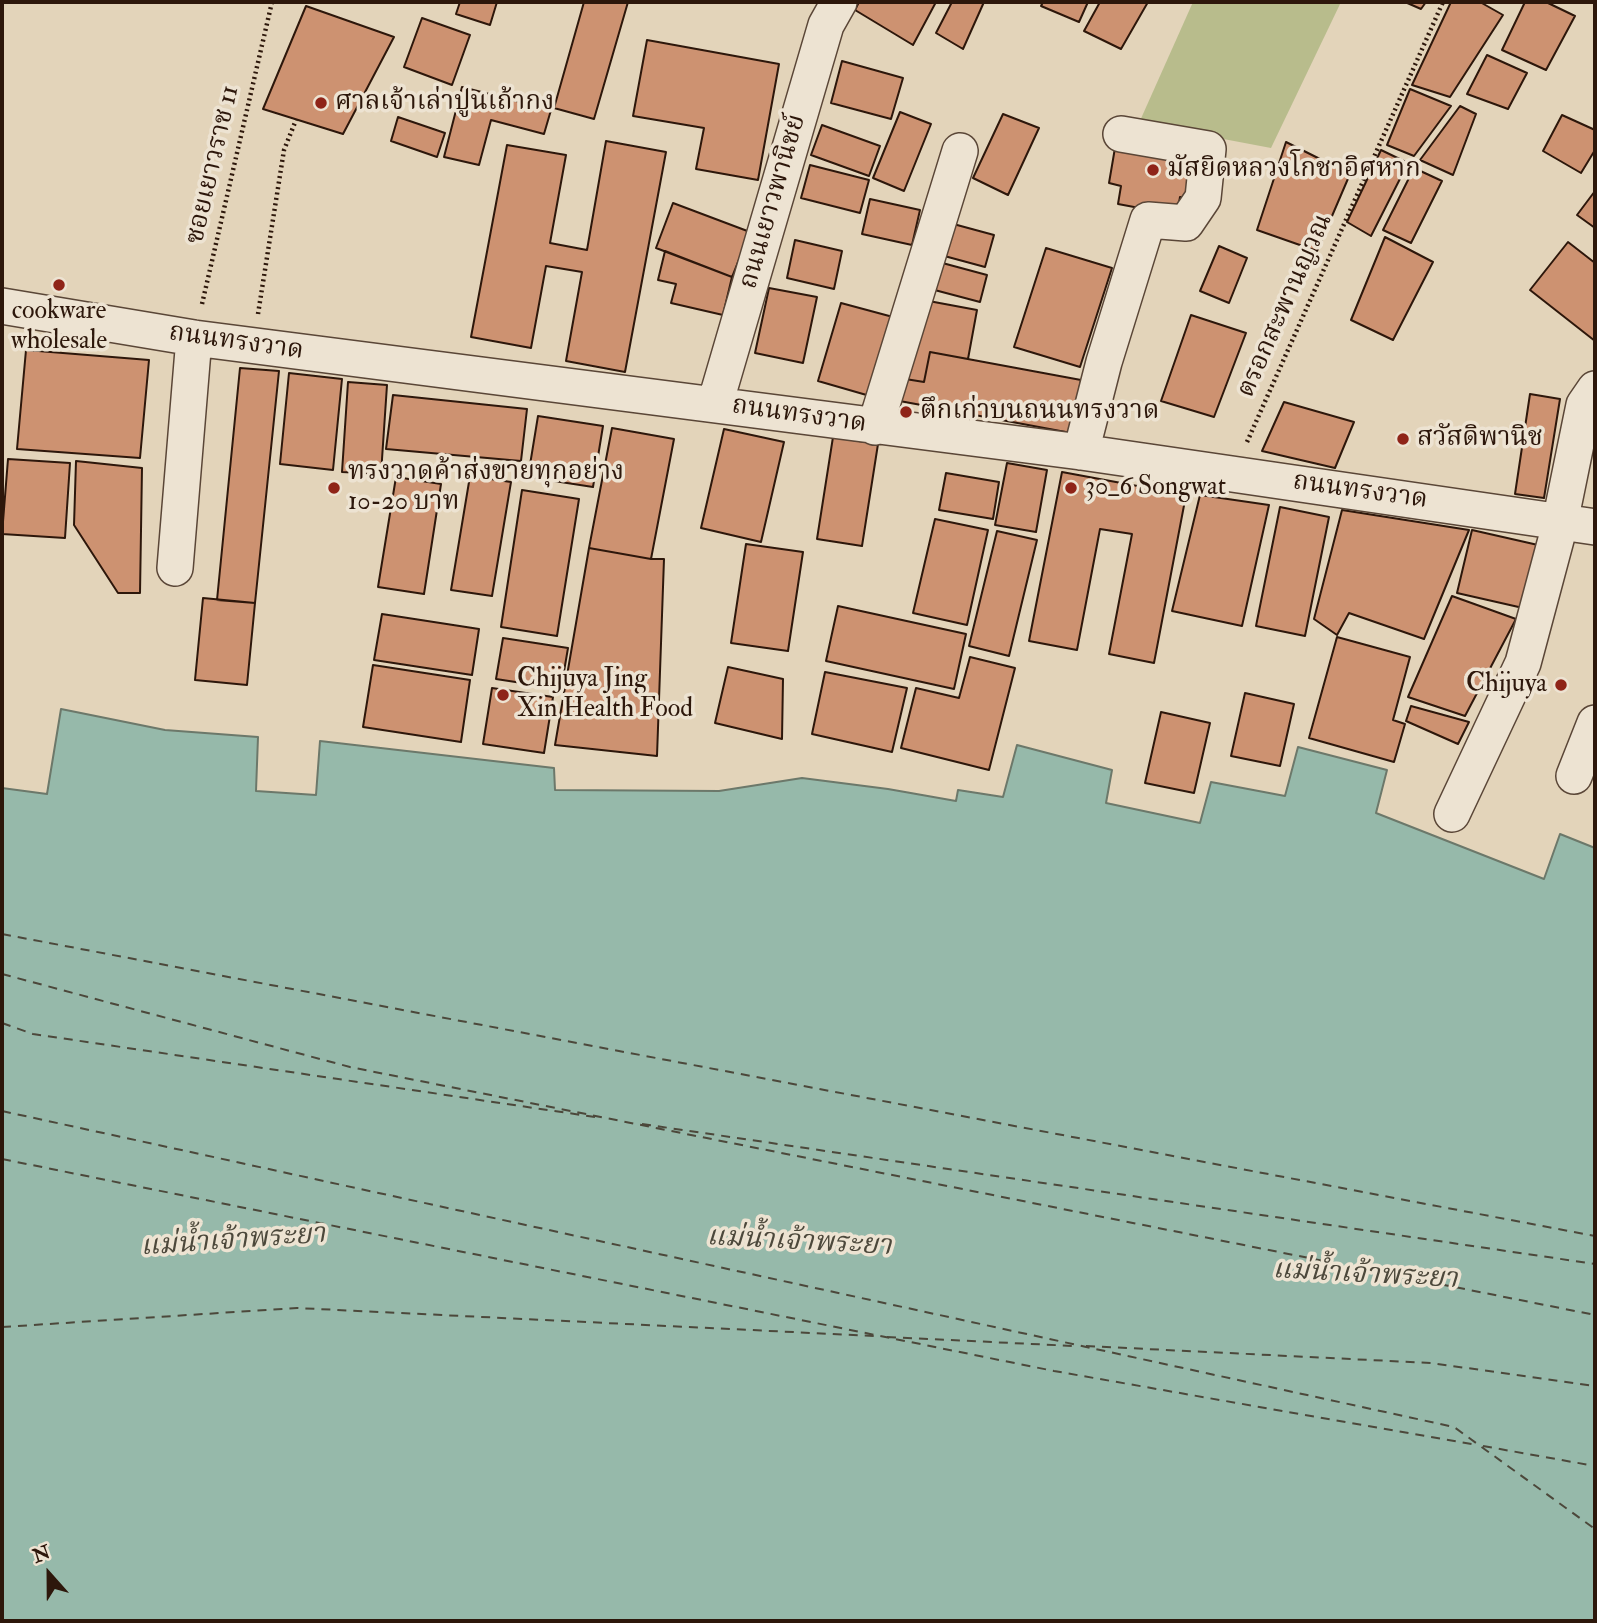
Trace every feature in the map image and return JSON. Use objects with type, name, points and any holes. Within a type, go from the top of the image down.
[{"type":"street","name":"ถนนเยาวพานิชย์","points":[[715,404],[827,25],[839,2]]},
{"type":"street","points":[[1081,453],[1104,362],[1148,220],[1186,223],[1203,198],[1208,149],[1121,134]]},
{"type":"street","points":[[875,427],[960,151]]},
{"type":"street","name":"ถนนทรงวาด","points":[[2,306],[194,338],[1233,473],[1595,527]]},
{"type":"street","points":[[174,568],[194,338]]},
{"type":"street","points":[[1452,814],[1523,663],[1560,522],[1584,405],[1595,389]]},
{"type":"street","points":[[1574,776],[1595,723]]},
{"type":"path","name":"ซอยเยาวราช 11","points":[[194,338],[272,2]]},
{"type":"path","name":"ตรอกสะพานญวณ","points":[[1233,473],[1443,2]]},
{"type":"path","points":[[255,346],[284,150],[296,120]]},
{"type":"green space","points":[[1193,2],[1341,2],[1271,148],[1139,123]]},
{"type":"water","name":"แม่น้ำเจ้าพระยา","points":[[61,709],[165,730],[258,737],[256,791],[316,795],[320,741],[554,768],[555,790],[719,791],[802,778],[956,801],[958,790],[1003,797],[1017,745],[1112,770],[1106,803],[1200,823],[1211,782],[1285,796],[1298,747],[1387,770],[1376,813],[1544,879],[1560,834],[1595,848],[1595,1621],[2,1621],[2,788],[47,794]]},
{"type":"building","points":[[460,2],[497,2],[490,25],[456,14]]},
{"type":"building","points":[[584,2],[628,2],[594,119],[554,108]]},
{"type":"building","points":[[859,2],[936,2],[913,45],[855,10]]},
{"type":"building","points":[[952,2],[984,2],[963,49],[936,33]]},
{"type":"building","points":[[1043,2],[1088,2],[1079,22],[1041,6]]},
{"type":"building","points":[[1100,2],[1148,2],[1121,49],[1084,31]]},
{"type":"building","points":[[1405,2],[1426,2],[1421,9]]},
{"type":"building","points":[[1451,2],[1480,2],[1503,15],[1450,97],[1412,85]]},
{"type":"building","points":[[1525,2],[1546,2],[1575,16],[1546,70],[1502,50]]},
{"type":"building","points":[[306,6],[394,37],[343,134],[263,109]]},
{"type":"building","points":[[422,18],[470,35],[452,85],[404,67]]},
{"type":"building","points":[[647,40],[779,64],[758,180],[696,169],[704,128],[633,116]]},
{"type":"building","points":[[1487,55],[1527,73],[1508,109],[1467,94]]},
{"type":"building","points":[[842,61],[903,78],[891,119],[831,103]]},
{"type":"building","points":[[462,87],[551,110],[544,134],[491,120],[479,165],[444,157]]},
{"type":"building","points":[[1410,89],[1451,106],[1414,156],[1387,145]]},
{"type":"building","points":[[1460,106],[1476,114],[1453,175],[1420,160]]},
{"type":"building","points":[[900,112],[931,124],[904,191],[873,178]]},
{"type":"building","points":[[1003,114],[1039,128],[1008,195],[973,178]]},
{"type":"building","points":[[1562,115],[1595,130],[1595,150],[1581,173],[1543,151]]},
{"type":"building","points":[[398,117],[445,133],[437,157],[391,141]]},
{"type":"building","points":[[822,125],[880,146],[869,176],[811,155]]},
{"type":"building","points":[[606,141],[666,152],[625,372],[566,361],[582,272],[546,266],[531,348],[471,337],[507,145],[566,155],[550,243],[587,250]]},
{"type":"building","name":"มัสยิดหลวงโกชาอิศหาก","points":[[1116,142],[1198,158],[1190,199],[1180,197],[1177,215],[1118,204],[1121,186],[1109,183]]},
{"type":"building","points":[[1286,142],[1350,174],[1317,251],[1257,230]]},
{"type":"building","points":[[1381,150],[1408,163],[1371,236],[1347,222]]},
{"type":"building","points":[[810,165],[869,180],[860,213],[801,198]]},
{"type":"building","points":[[1414,168],[1442,181],[1411,243],[1383,230]]},
{"type":"building","points":[[1595,191],[1595,228],[1577,215]]},
{"type":"building","points":[[870,199],[920,210],[912,245],[862,234]]},
{"type":"building","points":[[673,203],[750,232],[732,277],[656,248]]},
{"type":"building","points":[[946,222],[994,235],[985,267],[937,254]]},
{"type":"building","points":[[1385,237],[1433,262],[1393,340],[1351,320]]},
{"type":"building","points":[[795,240],[842,251],[834,289],[787,278]]},
{"type":"building","points":[[1568,242],[1595,263],[1595,341],[1530,290]]},
{"type":"building","points":[[1219,246],[1247,258],[1229,303],[1200,291]]},
{"type":"building","points":[[1046,248],[1112,268],[1080,367],[1014,347]]},
{"type":"building","points":[[665,251],[732,277],[723,315],[671,303],[676,284],[658,280]]},
{"type":"building","points":[[935,261],[987,275],[980,302],[927,288]]},
{"type":"building","points":[[769,288],[817,297],[803,363],[755,353]]},
{"type":"building","points":[[918,299],[977,310],[968,359],[930,352],[924,382],[893,377]]},
{"type":"building","points":[[841,303],[893,317],[870,396],[818,381]]},
{"type":"building","points":[[1191,315],[1246,333],[1214,417],[1161,401]]},
{"type":"building","points":[[26,350],[149,360],[140,458],[17,449]]},
{"type":"building","points":[[930,352],[1081,380],[1071,433],[889,399],[893,377],[924,382]]},
{"type":"building","points":[[240,368],[279,371],[255,603],[217,600]]},
{"type":"building","points":[[289,373],[342,379],[333,470],[280,464]]},
{"type":"building","points":[[348,382],[387,385],[381,474],[342,472]]},
{"type":"building","points":[[1530,394],[1560,399],[1544,498],[1515,494]]},
{"type":"building","points":[[393,395],[527,409],[521,461],[386,449]]},
{"type":"building","points":[[1284,402],[1354,422],[1335,468],[1262,451]]},
{"type":"building","points":[[538,416],[603,426],[593,487],[528,477]]},
{"type":"building","points":[[612,428],[674,439],[651,559],[589,548]]},
{"type":"building","points":[[724,429],[784,442],[761,542],[701,528]]},
{"type":"building","points":[[833,437],[878,444],[862,546],[817,539]]},
{"type":"building","points":[[8,459],[70,463],[65,538],[2,534]]},
{"type":"building","points":[[76,461],[142,468],[140,593],[118,593],[74,525]]},
{"type":"building","points":[[1007,463],[1047,470],[1036,532],[995,525]]},
{"type":"building","points":[[1062,472],[1186,495],[1154,663],[1109,654],[1132,534],[1100,529],[1077,650],[1029,641]]},
{"type":"building","points":[[946,473],[999,482],[993,519],[939,510]]},
{"type":"building","points":[[470,476],[511,482],[492,596],[451,590]]},
{"type":"building","points":[[396,477],[441,484],[424,594],[378,587]]},
{"type":"building","points":[[522,490],[579,499],[557,636],[501,627]]},
{"type":"building","points":[[1200,495],[1269,505],[1242,626],[1172,611]]},
{"type":"building","points":[[1280,507],[1329,517],[1305,636],[1256,626]]},
{"type":"building","points":[[1342,510],[1469,530],[1424,639],[1349,613],[1337,635],[1314,619]]},
{"type":"building","points":[[935,519],[988,530],[967,625],[913,613]]},
{"type":"building","points":[[1472,530],[1538,545],[1523,608],[1457,593]]},
{"type":"building","points":[[997,531],[1037,540],[1009,656],[969,646]]},
{"type":"building","points":[[746,544],[803,552],[788,651],[731,643]]},
{"type":"building","points":[[589,548],[664,559],[657,756],[555,745]]},
{"type":"building","points":[[1452,596],[1516,619],[1465,716],[1408,697]]},
{"type":"building","points":[[203,598],[255,603],[247,685],[195,680]]},
{"type":"building","points":[[838,606],[966,634],[954,689],[826,661]]},
{"type":"building","points":[[382,614],[479,629],[472,675],[374,660]]},
{"type":"building","points":[[1337,637],[1410,657],[1393,720],[1405,724],[1394,762],[1309,738]]},
{"type":"building","points":[[503,638],[568,648],[561,689],[496,679]]},
{"type":"building","points":[[970,657],[1015,668],[989,770],[901,748],[916,688],[959,698]]},
{"type":"building","points":[[373,665],[470,680],[461,742],[363,727]]},
{"type":"building","points":[[728,667],[783,679],[782,739],[715,723]]},
{"type":"building","points":[[825,672],[907,688],[892,752],[812,734]]},
{"type":"building","points":[[492,688],[553,697],[544,753],[483,744]]},
{"type":"building","points":[[1245,693],[1294,704],[1280,766],[1231,756]]},
{"type":"building","points":[[1411,706],[1469,722],[1458,744],[1406,721]]},
{"type":"building","points":[[1161,712],[1210,723],[1194,793],[1145,783]]},
{"type":"ferry route","points":[[2,934],[1595,1236]]},
{"type":"ferry route","points":[[2,974],[350,1067],[1595,1315]]},
{"type":"ferry route","points":[[2,1023],[33,1034],[595,1117]]},
{"type":"ferry route","points":[[2,1111],[1454,1427],[1595,1529]]},
{"type":"ferry route","points":[[642,1124],[1595,1264]]},
{"type":"ferry route","points":[[2,1159],[1054,1371],[1477,1445]]},
{"type":"ferry route","points":[[2,1327],[297,1308],[874,1336]]},
{"type":"ferry route","points":[[887,1337],[1074,1346]]},
{"type":"ferry route","points":[[1086,1346],[1431,1363],[1595,1386]]},
{"type":"ferry route","points":[[1483,1446],[1595,1466]]},
{"type":"place","name":"ศาลเจ้าเล่าปูนเถ้ากง","points":[[321,103]]},
{"type":"place","name":"มัสยิดหลวงโกชาอิศหาก","points":[[1153,170]]},
{"type":"place","name":"cookware wholesale","points":[[59,285]]},
{"type":"place","name":"ตึกเก่าบนถนนทรงวาด","points":[[906,412]]},
{"type":"place","name":"สวัสดิพานิช","points":[[1403,439]]},
{"type":"place","name":"ทรงวาดค้าส่งขายทุกอย่าง 10-20 บาท","points":[[334,488]]},
{"type":"place","name":"30_6 Songwat","points":[[1071,488]]},
{"type":"place","name":"Chijuya","points":[[1561,685]]},
{"type":"place","name":"Chijuya Jing Xin Health Food","points":[[503,695]]}]
